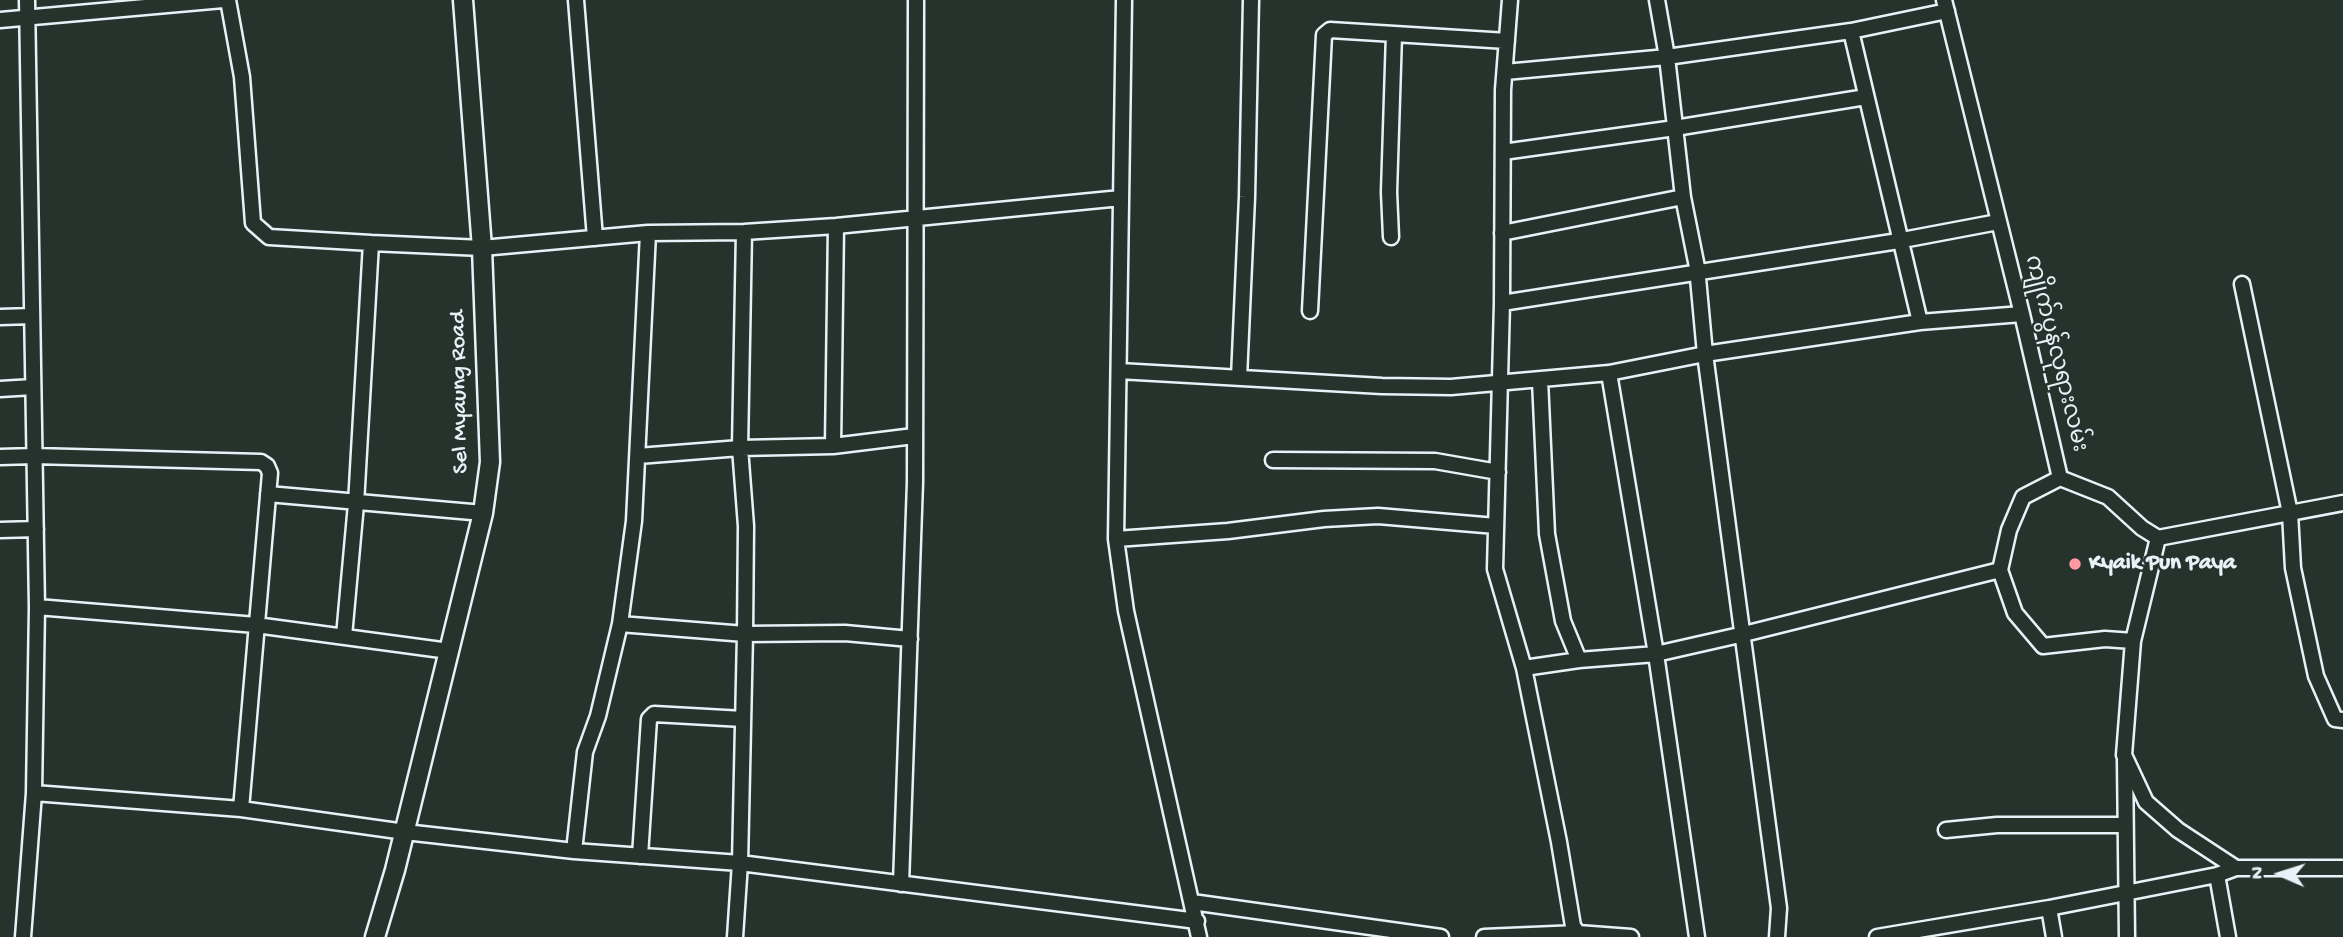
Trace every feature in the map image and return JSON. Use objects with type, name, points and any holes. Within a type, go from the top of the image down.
[{"type":"main road","name":"Sel Myaung Road","points":[[375,937],[405,832],[483,513],[491,462],[482,248],[463,0]]},
{"type":"street","points":[[23,937],[34,793],[37,607],[27,0]]},
{"type":"street","points":[[0,20],[223,0]]},
{"type":"street","points":[[228,0],[242,77],[253,223],[269,237],[482,248],[648,233],[744,232],[836,226],[1121,198]]},
{"type":"street","points":[[576,0],[595,238]]},
{"type":"street","points":[[901,884],[915,482],[916,0]]},
{"type":"street","points":[[1124,0],[1116,539],[1126,611],[1199,937]]},
{"type":"street","points":[[1239,378],[1247,197],[1251,0]]},
{"type":"street","points":[[1510,0],[1505,72],[1495,569],[1524,668],[1573,926],[1578,933]]},
{"type":"street","points":[[1657,0],[1667,57],[1683,197],[1698,272],[1705,354],[1779,908],[1777,937]]},
{"type":"street","points":[[1505,72],[1667,57],[1851,31],[1946,5]]},
{"type":"street","name":"ကျိုက်ပွန်လုရားလမ်း","points":[[1946,5],[2060,478],[2108,497],[2142,528],[2158,538]]},
{"type":"street","points":[[1310,312],[1324,35],[1330,30],[1507,41]]},
{"type":"street","points":[[1851,31],[1920,322]]},
{"type":"street","points":[[1391,237],[1389,192],[1394,34]]},
{"type":"street","points":[[1503,152],[1866,97]]},
{"type":"street","points":[[1502,233],[1683,197]]},
{"type":"street","points":[[1502,303],[1998,222]]},
{"type":"street","points":[[833,446],[836,226]]},
{"type":"street","points":[[735,937],[740,863],[745,634],[746,526],[740,448],[744,232]]},
{"type":"street","points":[[574,851],[585,752],[598,716],[620,624],[634,521],[648,233]]},
{"type":"street","points":[[344,636],[356,504],[371,243]]},
{"type":"street","points":[[2242,284],[2290,513],[2292,568],[2316,676],[2335,719],[2343,719]]},
{"type":"street","points":[[1119,371],[1451,387],[1609,373],[1705,354],[1920,322],[2022,314]]},
{"type":"street","points":[[0,317],[32,316]]},
{"type":"street","points":[[1609,373],[1656,654],[1697,937]]},
{"type":"street","points":[[1540,380],[1547,534],[1563,621],[1579,660]]},
{"type":"street","points":[[0,389],[33,387]]},
{"type":"street","points":[[638,456],[740,448],[833,446],[914,436]]},
{"type":"street","points":[[0,457],[261,462],[267,466],[270,473],[241,809]]},
{"type":"street","points":[[1273,460],[1435,461],[1498,472]]},
{"type":"street","points":[[2060,478],[2023,497],[2009,530],[2000,570],[2015,612],[2043,646],[2105,639],[2133,642]]},
{"type":"street","points":[[268,494],[356,504],[483,513]]},
{"type":"street","points":[[2127,937],[2124,755],[2133,642],[2158,538],[2343,503]]},
{"type":"street","points":[[1116,539],[1378,516],[1496,526]]},
{"type":"street","points":[[0,530],[36,529]]},
{"type":"street","points":[[1524,668],[1579,660],[1656,654],[2000,570]]},
{"type":"street","points":[[37,607],[256,625],[449,650]]},
{"type":"street","points":[[620,624],[745,634],[845,633],[910,639]]},
{"type":"street","points":[[640,856],[649,719],[654,714],[743,719]]},
{"type":"street","points":[[2124,755],[2147,802],[2178,830],[2236,868]]},
{"type":"street","points":[[34,793],[241,809],[405,832],[574,851],[740,863],[1197,921]]},
{"type":"street","points":[[1946,830],[1997,825],[2126,825]]},
{"type":"street","points":[[1877,937],[2049,908],[2217,875],[2236,868],[2343,868]]},
{"type":"street","points":[[2217,875],[2228,937]]},
{"type":"street","points":[[1192,902],[1382,932],[1441,937]]},
{"type":"street","points":[[2049,908],[2054,937]]},
{"type":"street","points":[[1484,937],[1578,933],[1631,937]]},
{"type":"place","name":"Kyaik Pun Paya","points":[[2075,564]]}]
